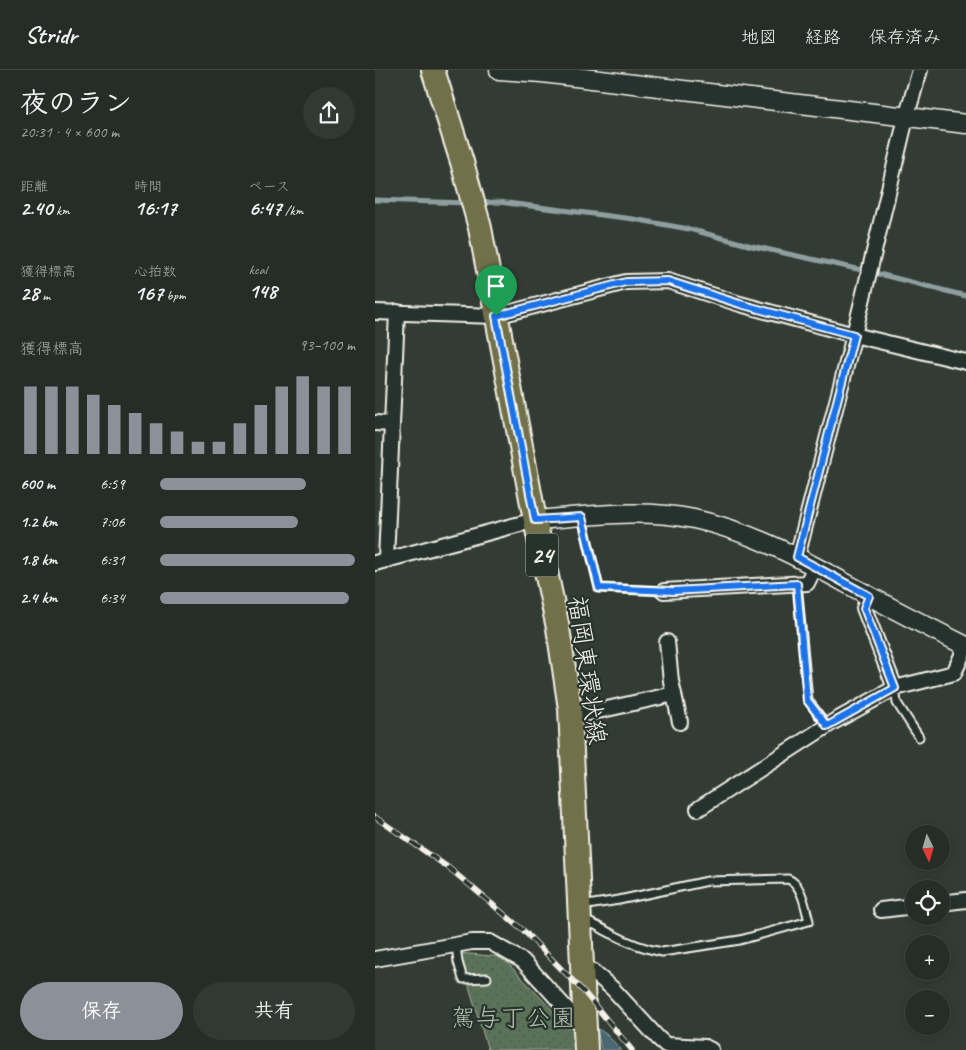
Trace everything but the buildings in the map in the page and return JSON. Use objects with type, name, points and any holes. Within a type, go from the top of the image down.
[{"type":"main road","name":"福岡東環状線","points":[[433,70],[462,162],[480,228],[535,520],[558,628],[571,717],[586,1040]]},
{"type":"street","points":[[499,70],[542,72],[966,124]]},
{"type":"street","points":[[797,557],[919,70]]},
{"type":"street","points":[[375,312],[496,316],[626,282],[668,281],[740,304],[854,335],[966,362]]},
{"type":"street","points":[[397,312],[392,424],[380,562],[535,520],[655,514],[695,519],[742,534],[797,557],[966,646],[954,673],[895,688],[827,726],[698,809]]},
{"type":"street","points":[[375,423],[392,424]]},
{"type":"street","points":[[663,591],[807,584],[815,567]]},
{"type":"street","points":[[869,596],[864,608],[895,688]]},
{"type":"street","points":[[667,642],[680,722]]},
{"type":"street","points":[[571,717],[674,694]]},
{"type":"street","points":[[950,902],[966,900]]},
{"type":"street","points":[[881,910],[905,907]]},
{"type":"street","points":[[375,959],[472,942],[490,942],[523,961],[586,1040]]},
{"type":"street","points":[[583,970],[591,971],[613,989],[658,1038],[667,1045],[705,1047],[711,1050]]},
{"type":"lane","points":[[582,517],[599,588],[663,591]]},
{"type":"lane","points":[[797,584],[807,700],[827,726]]},
{"type":"lane","points":[[895,688],[897,703],[919,737]]},
{"type":"lane","points":[[788,879],[795,881],[809,921],[740,940],[662,952],[615,936],[588,922],[579,913],[619,900],[708,881],[788,879]]},
{"type":"lane","points":[[456,945],[458,962],[463,978],[487,978]]},
{"type":"green space","name":"駕与丁公園","points":[[459,953],[502,957],[574,1033],[576,1050],[488,1050]]},
{"type":"water","points":[[597,1028],[606,1034],[622,1050],[601,1050]]},
{"type":"waterway","points":[[375,200],[467,203]]},
{"type":"waterway","points":[[480,203],[499,202],[633,219],[689,229],[752,246],[871,272],[966,296]]},
{"type":"railway","points":[[375,817],[449,868],[523,930],[584,992],[632,1050]]},
{"type":"route","points":[[668,281],[740,304],[854,335],[797,557],[869,596],[864,608],[895,688],[827,726],[807,700],[797,584],[673,591],[599,588],[582,517],[535,520],[496,316],[626,282],[668,281]]}]
